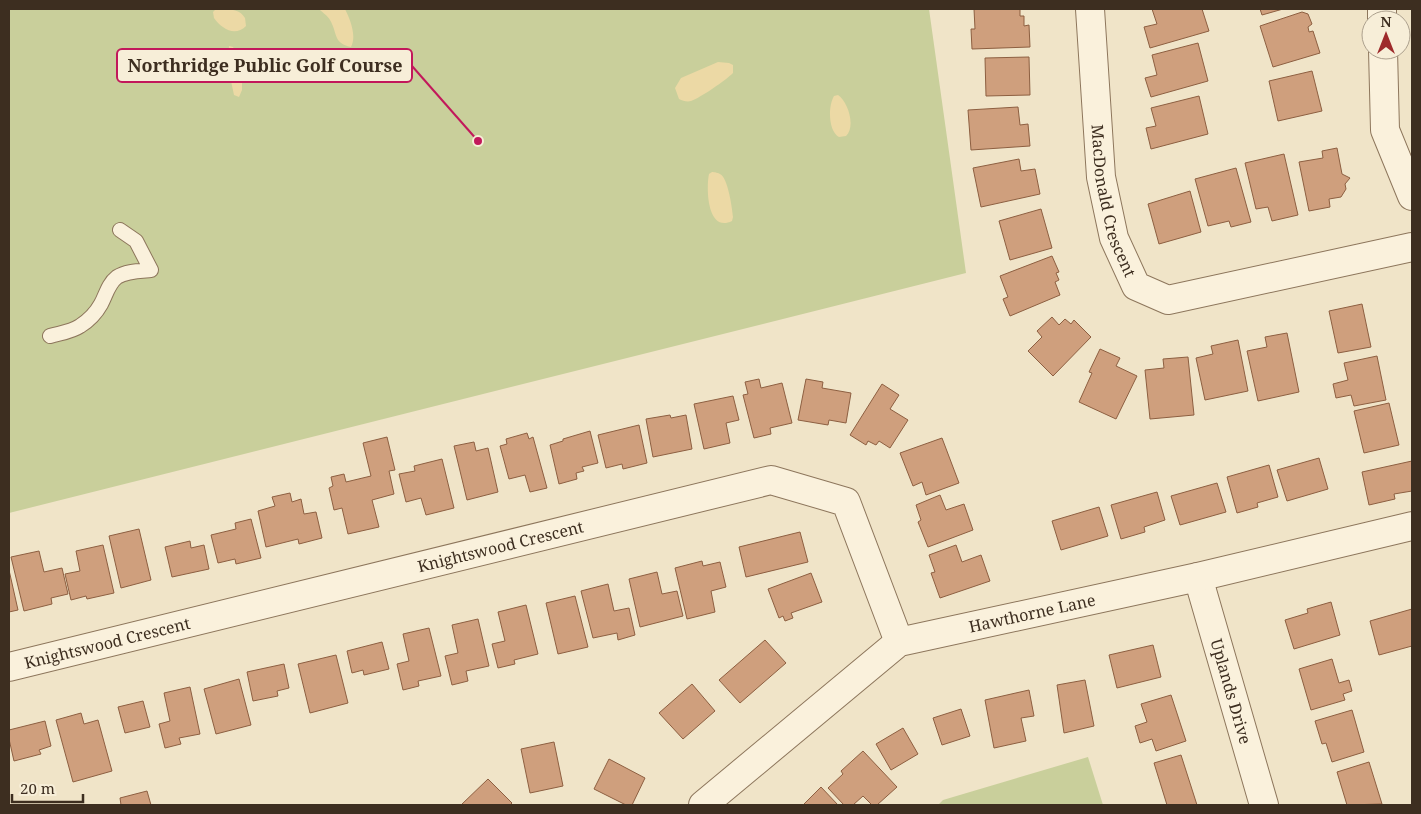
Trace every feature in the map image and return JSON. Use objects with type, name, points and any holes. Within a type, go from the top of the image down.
[{"type":"street","name":"MacDonald Crescent","points":[[1090,9],[1101,178],[1114,238],[1136,286],[1168,300],[1412,247]]},
{"type":"street","points":[[1383,60],[1385,130],[1412,196]]},
{"type":"street","name":"Knightswood Crescent","points":[[9,667],[771,480],[846,502],[899,642]]},
{"type":"street","name":"Hawthorne Lane","points":[[704,805],[899,642],[1198,576],[1412,526]]},
{"type":"street","name":"Uplands Drive","points":[[1198,576],[1264,805]]},
{"type":"lane","points":[[50,336],[79,327],[101,305],[108,287],[116,278],[126,273],[150,270],[136,241],[120,230]]},
{"type":"green space","points":[[9,9],[929,9],[966,273],[9,513]]},
{"type":"green space","points":[[1088,757],[1103,805],[938,805],[943,800]]},
{"type":"sand","points":[[216,9],[240,12],[245,18],[246,26],[237,31],[225,28],[214,18],[213,12]]},
{"type":"sand","points":[[319,9],[345,9],[353,33],[351,47],[341,43],[329,19]]},
{"type":"sand","points":[[229,46],[233,47],[240,58],[242,90],[239,97],[234,95],[228,67]]},
{"type":"sand","points":[[718,62],[733,65],[733,73],[691,101],[679,99],[675,88],[681,78]]},
{"type":"sand","points":[[838,95],[842,98],[850,114],[849,132],[846,136],[839,137],[835,134],[830,118],[832,100],[834,96]]},
{"type":"sand","points":[[712,172],[719,174],[725,181],[732,207],[732,221],[724,223],[717,221],[713,215],[708,198],[709,174]]},
{"type":"building","points":[[974,9],[1020,9],[1020,16],[1024,16],[1024,26],[1029,25],[1030,47],[972,49],[971,29],[975,29]]},
{"type":"building","points":[[1152,9],[1202,9],[1209,31],[1150,48],[1144,27],[1157,24]]},
{"type":"building","points":[[1260,9],[1283,9],[1262,15]]},
{"type":"building","points":[[1302,12],[1308,14],[1312,24],[1308,27],[1309,32],[1313,31],[1320,53],[1273,67],[1260,26]]},
{"type":"building","points":[[1198,43],[1208,81],[1151,97],[1145,78],[1157,75],[1152,55]]},
{"type":"building","points":[[1029,57],[1030,95],[986,96],[985,58]]},
{"type":"building","points":[[1312,71],[1322,111],[1278,121],[1269,81]]},
{"type":"building","points":[[1199,96],[1208,134],[1151,149],[1146,128],[1156,126],[1151,108]]},
{"type":"building","points":[[1018,107],[1020,125],[1028,124],[1030,146],[971,150],[968,110]]},
{"type":"building","points":[[1337,148],[1342,174],[1350,178],[1345,184],[1346,189],[1341,197],[1329,199],[1330,207],[1309,211],[1299,162],[1323,158],[1322,151]]},
{"type":"building","points":[[1284,154],[1298,215],[1272,221],[1268,207],[1256,209],[1245,163]]},
{"type":"building","points":[[1019,159],[1021,171],[1035,169],[1040,194],[981,207],[973,168]]},
{"type":"building","points":[[1236,168],[1251,222],[1231,227],[1229,221],[1208,226],[1195,179]]},
{"type":"building","points":[[1190,191],[1201,232],[1159,244],[1148,204]]},
{"type":"building","points":[[1041,209],[1052,248],[1010,260],[999,221]]},
{"type":"building","points":[[1052,256],[1059,272],[1056,273],[1059,280],[1055,282],[1060,295],[1010,316],[1003,299],[1008,297],[1000,276]]},
{"type":"building","points":[[1362,304],[1371,347],[1338,353],[1329,311]]},
{"type":"building","points":[[1052,317],[1059,325],[1065,319],[1071,324],[1074,320],[1091,337],[1053,376],[1028,351],[1042,337],[1037,331]]},
{"type":"building","points":[[1287,333],[1299,392],[1258,401],[1247,351],[1267,347],[1265,337]]},
{"type":"building","points":[[1238,340],[1248,391],[1205,400],[1196,358],[1213,354],[1211,346]]},
{"type":"building","points":[[1100,349],[1120,358],[1116,366],[1137,376],[1116,419],[1079,402],[1092,373],[1089,372]]},
{"type":"building","points":[[1377,356],[1386,400],[1354,406],[1351,395],[1336,398],[1333,384],[1348,380],[1344,363]]},
{"type":"building","points":[[1188,357],[1194,415],[1150,419],[1145,370],[1164,368],[1163,359]]},
{"type":"building","points":[[759,379],[761,388],[782,383],[792,423],[770,428],[771,434],[754,438],[743,395],[748,394],[745,382]]},
{"type":"building","points":[[806,379],[823,382],[822,388],[851,393],[846,423],[829,420],[828,425],[798,420]]},
{"type":"building","points":[[882,384],[899,395],[890,409],[908,420],[890,448],[879,441],[876,445],[868,441],[866,445],[850,435]]},
{"type":"building","points":[[733,396],[739,420],[726,423],[730,443],[704,449],[694,404]]},
{"type":"building","points":[[1389,403],[1399,445],[1364,453],[1354,411]]},
{"type":"building","points":[[670,415],[671,418],[686,415],[692,449],[653,457],[646,419]]},
{"type":"building","points":[[639,425],[647,463],[623,469],[622,464],[606,468],[598,435]]},
{"type":"building","points":[[590,431],[598,463],[582,467],[584,471],[576,473],[577,479],[559,484],[550,445]]},
{"type":"building","points":[[527,433],[529,439],[533,437],[547,488],[530,492],[525,475],[509,479],[500,446],[507,444],[506,439]]},
{"type":"building","points":[[387,437],[395,470],[389,471],[394,494],[372,500],[379,527],[348,534],[342,508],[334,510],[329,488],[333,486],[331,477],[344,474],[346,482],[371,476],[363,443]]},
{"type":"building","points":[[942,438],[959,483],[926,495],[922,482],[913,486],[900,453]]},
{"type":"building","points":[[474,442],[476,451],[488,448],[498,492],[467,500],[454,446]]},
{"type":"building","points":[[1319,458],[1328,489],[1287,501],[1277,470]]},
{"type":"building","points":[[442,459],[454,508],[426,515],[421,498],[406,502],[399,474],[415,471],[414,466]]},
{"type":"building","points":[[1412,461],[1412,491],[1394,494],[1395,499],[1369,505],[1362,472]]},
{"type":"building","points":[[1269,465],[1278,497],[1257,503],[1258,507],[1237,513],[1227,477]]},
{"type":"building","points":[[1217,483],[1226,512],[1180,525],[1171,496]]},
{"type":"building","points":[[1157,492],[1165,520],[1144,527],[1145,532],[1121,539],[1111,505]]},
{"type":"building","points":[[290,493],[292,502],[301,499],[304,514],[316,512],[322,538],[299,544],[298,539],[266,547],[258,511],[275,506],[272,497]]},
{"type":"building","points":[[940,495],[946,510],[964,504],[973,530],[928,547],[918,522],[921,520],[916,505]]},
{"type":"building","points":[[1099,507],[1108,536],[1061,550],[1052,521]]},
{"type":"building","points":[[251,519],[261,558],[236,564],[235,559],[218,563],[211,535],[236,529],[235,523]]},
{"type":"building","points":[[139,529],[151,580],[121,588],[109,536]]},
{"type":"building","points":[[800,532],[808,562],[746,577],[739,547]]},
{"type":"building","points":[[190,541],[191,548],[204,545],[209,569],[172,577],[165,547]]},
{"type":"building","points":[[103,545],[114,593],[87,599],[86,596],[71,600],[65,574],[80,571],[76,551]]},
{"type":"building","points":[[956,545],[962,562],[981,555],[990,581],[940,598],[931,573],[935,572],[929,555]]},
{"type":"building","points":[[39,551],[44,572],[62,568],[68,594],[51,598],[52,604],[24,611],[11,557]]},
{"type":"building","points":[[702,561],[703,566],[720,562],[726,587],[711,591],[715,612],[687,619],[675,568]]},
{"type":"building","points":[[9,570],[18,610],[9,612]]},
{"type":"building","points":[[657,572],[662,594],[677,591],[683,616],[640,627],[629,579]]},
{"type":"building","points":[[811,573],[822,602],[791,613],[793,618],[785,621],[783,616],[779,618],[768,589]]},
{"type":"building","points":[[608,584],[614,611],[629,608],[635,635],[618,640],[617,633],[593,638],[581,591]]},
{"type":"building","points":[[575,596],[588,647],[558,654],[546,603]]},
{"type":"building","points":[[1331,602],[1340,635],[1294,649],[1285,620],[1308,613],[1307,609]]},
{"type":"building","points":[[526,605],[538,654],[514,660],[515,664],[498,668],[492,644],[505,641],[498,612]]},
{"type":"building","points":[[1412,609],[1412,646],[1379,655],[1370,621]]},
{"type":"building","points":[[478,619],[489,666],[466,671],[468,681],[452,685],[445,656],[458,653],[452,625]]},
{"type":"building","points":[[429,628],[441,676],[418,681],[419,686],[403,690],[397,664],[409,661],[403,634]]},
{"type":"building","points":[[765,640],[786,663],[740,703],[719,680]]},
{"type":"building","points":[[382,642],[389,669],[364,675],[363,670],[352,673],[347,651]]},
{"type":"building","points":[[1153,645],[1161,677],[1117,688],[1109,655]]},
{"type":"building","points":[[336,655],[348,703],[310,713],[298,664]]},
{"type":"building","points":[[1332,659],[1339,683],[1349,680],[1352,691],[1343,694],[1345,700],[1311,710],[1299,669]]},
{"type":"building","points":[[284,664],[289,688],[277,691],[278,696],[253,701],[247,672]]},
{"type":"building","points":[[239,679],[251,725],[216,734],[204,689]]},
{"type":"building","points":[[1085,680],[1094,726],[1064,733],[1057,685]]},
{"type":"building","points":[[692,684],[715,711],[683,739],[659,713]]},
{"type":"building","points":[[190,687],[200,734],[179,738],[181,744],[165,748],[159,724],[170,721],[164,693]]},
{"type":"building","points":[[1029,690],[1034,716],[1021,718],[1026,741],[994,748],[985,700]]},
{"type":"building","points":[[1171,695],[1186,741],[1156,751],[1152,739],[1140,743],[1135,726],[1147,722],[1141,704]]},
{"type":"building","points":[[143,701],[150,727],[125,733],[118,707]]},
{"type":"building","points":[[961,709],[970,736],[942,745],[933,718]]},
{"type":"building","points":[[1352,710],[1364,752],[1332,762],[1326,743],[1322,744],[1315,721]]},
{"type":"building","points":[[81,713],[84,724],[98,720],[112,771],[73,782],[56,720]]},
{"type":"building","points":[[45,721],[51,746],[39,750],[41,754],[14,761],[9,730]]},
{"type":"building","points":[[903,728],[918,754],[891,770],[876,744]]},
{"type":"building","points":[[554,742],[563,786],[530,793],[521,749]]},
{"type":"building","points":[[863,751],[897,787],[877,805],[872,805],[863,796],[853,805],[844,805],[828,788],[843,774],[841,771]]},
{"type":"building","points":[[1181,755],[1197,805],[1167,805],[1154,763]]},
{"type":"building","points":[[609,759],[645,778],[632,805],[626,805],[594,789]]},
{"type":"building","points":[[1369,762],[1382,804],[1347,805],[1337,772]]},
{"type":"building","points":[[488,779],[512,803],[510,805],[461,805]]},
{"type":"building","points":[[821,787],[838,805],[803,805]]},
{"type":"building","points":[[147,791],[151,805],[121,805],[120,798]]},
{"type":"place","name":"Northridge Public Golf Course","points":[[478,141]]}]
